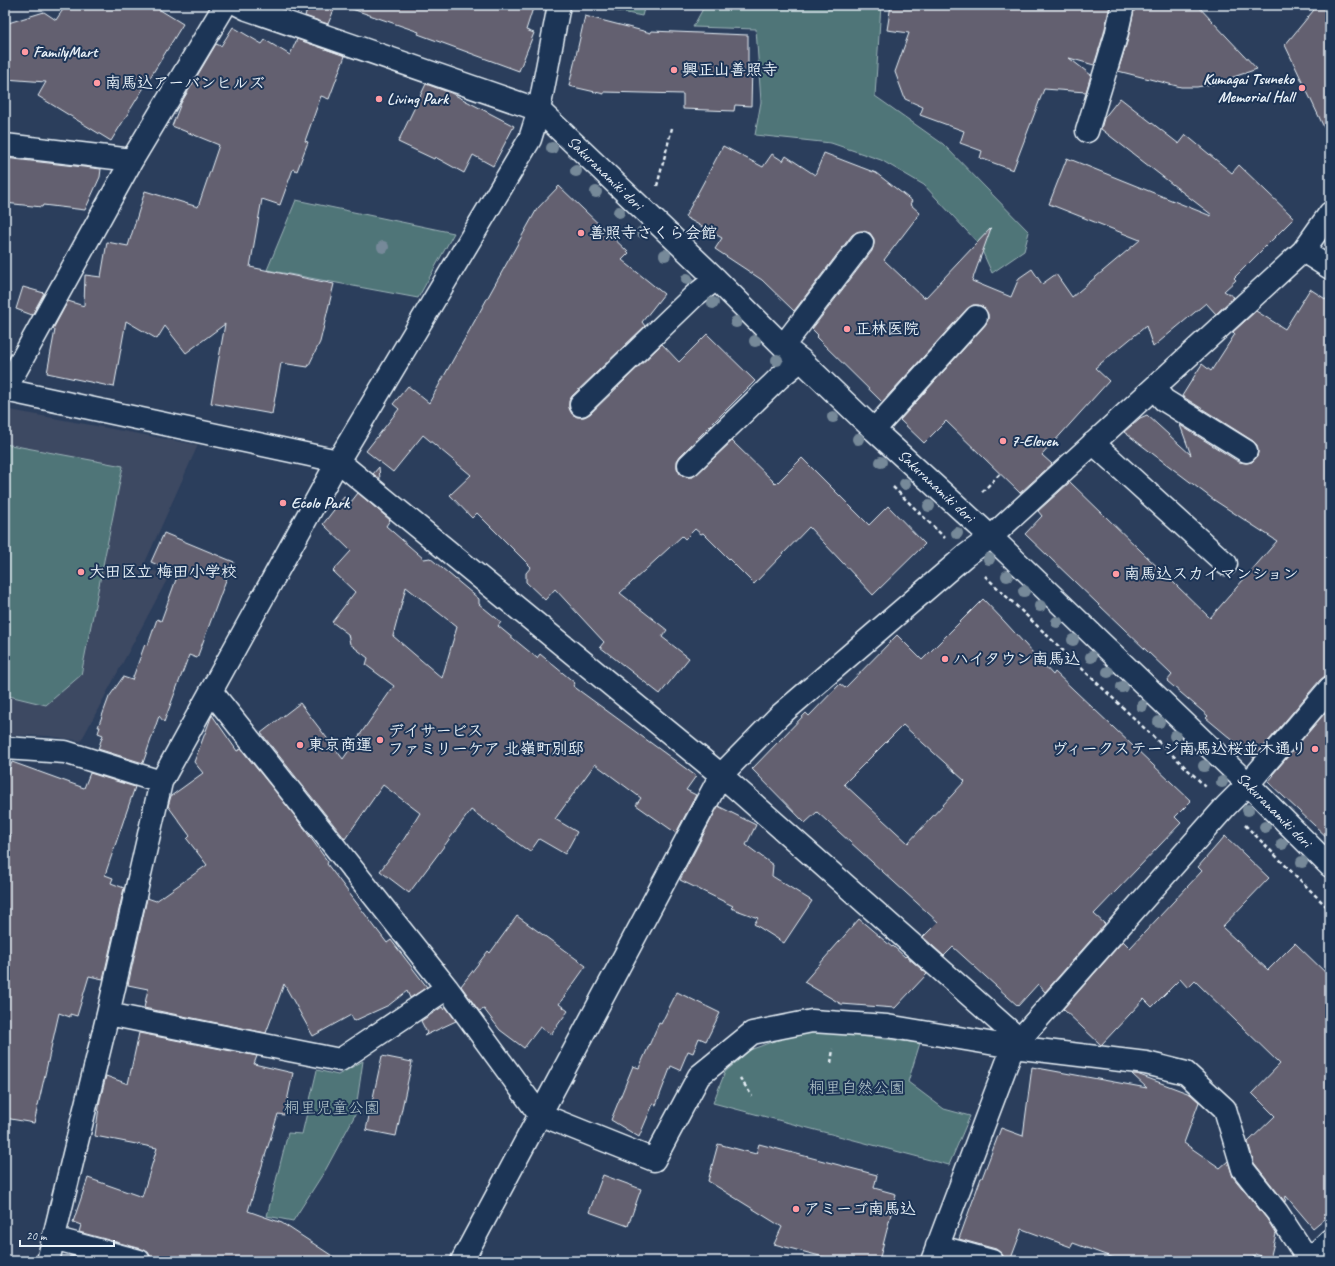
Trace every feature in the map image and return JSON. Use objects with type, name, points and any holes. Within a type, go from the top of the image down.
[{"type":"street","points":[[225,5],[132,160],[5,390],[338,461],[721,775],[1016,1043]]},
{"type":"street","points":[[239,5],[539,110]]},
{"type":"street","points":[[48,1261],[108,1014],[161,782],[338,461],[367,395],[530,139],[539,110],[559,5]]},
{"type":"street","points":[[1087,131],[1116,36],[1123,5]]},
{"type":"street","name":"Sakuranamiki dori","points":[[539,110],[650,215],[783,346],[801,360],[874,430],[991,537],[1248,784],[1330,866]]},
{"type":"street","points":[[5,145],[132,160]]},
{"type":"street","points":[[462,1261],[721,775],[778,716],[965,556],[991,537],[1303,251],[1330,213]]},
{"type":"street","points":[[783,346],[862,243]]},
{"type":"street","points":[[1303,251],[1330,268]]},
{"type":"street","points":[[581,405],[694,296],[716,279]]},
{"type":"street","points":[[874,430],[976,317]]},
{"type":"street","points":[[689,465],[779,378],[801,360]]},
{"type":"street","points":[[1154,388],[1164,400],[1246,451]]},
{"type":"street","points":[[1093,443],[1226,564]]},
{"type":"street","points":[[992,1261],[935,1254],[1016,1043],[1226,806],[1248,784],[1330,688]]},
{"type":"street","points":[[211,691],[447,988],[539,1114],[654,1160],[699,1076],[752,1033],[812,1021],[887,1026],[1016,1043],[1146,1063],[1186,1073],[1225,1109],[1242,1169],[1277,1212],[1308,1261],[1330,1240]]},
{"type":"street","points":[[5,748],[65,752],[161,782]]},
{"type":"street","points":[[108,1014],[340,1060],[447,988]]},
{"type":"street","points":[[53,1238],[139,1261]]},
{"type":"path","points":[[650,215],[672,128]]},
{"type":"path","points":[[965,556],[1226,806],[1330,910]]},
{"type":"path","points":[[736,1072],[752,1096]]},
{"type":"shaded area","name":"大田区立 梅田小学校","points":[[5,409],[198,445],[143,567],[169,576],[81,741],[48,736],[5,735]]},
{"type":"green space","points":[[586,5],[645,5],[642,16]]},
{"type":"green space","points":[[705,5],[881,5],[875,96],[943,144],[1029,232],[1024,251],[992,273],[979,244],[924,185],[881,160],[831,143],[755,135],[761,102],[756,29],[693,27]]},
{"type":"green space","points":[[296,200],[454,233],[418,298],[267,270]]},
{"type":"green space","points":[[5,444],[123,466],[81,675],[46,705],[5,695]]},
{"type":"green space","name":"桐里自然公園","points":[[826,1032],[920,1043],[908,1082],[944,1109],[970,1116],[949,1165],[713,1103],[725,1072],[750,1050],[790,1035]]},
{"type":"green space","name":"桐里児童公園","points":[[363,1061],[355,1115],[326,1169],[293,1221],[267,1216],[288,1133],[302,1134],[317,1070],[338,1075]]},
{"type":"building","name":"南馬込アーバンヒルズ","points":[[66,5],[152,5],[183,24],[111,141],[38,96],[46,82],[5,79],[5,24],[44,12],[56,20]]},
{"type":"building","points":[[308,5],[336,5],[328,24],[305,16]]},
{"type":"building","points":[[353,5],[534,5],[526,30],[534,33],[519,71],[418,34],[419,32],[352,9]]},
{"type":"building","points":[[891,5],[1110,5],[1104,33],[1094,65],[1069,58],[1091,75],[1086,92],[1044,89],[1013,170],[980,158],[982,151],[960,143],[964,131],[920,115],[923,107],[905,99],[895,72],[909,33],[887,30]]},
{"type":"building","points":[[1135,5],[1197,5],[1257,69],[1213,84],[1197,87],[1181,87],[1118,71],[1128,39]]},
{"type":"building","points":[[1318,5],[1330,5],[1330,140],[1285,45]]},
{"type":"building","points":[[585,16],[651,33],[651,31],[748,35],[748,65],[752,65],[751,106],[735,105],[734,111],[683,109],[683,94],[604,92],[604,94],[569,86]]},
{"type":"building","points":[[233,27],[262,44],[265,40],[290,55],[297,39],[345,56],[329,99],[321,96],[305,141],[308,142],[297,171],[293,169],[280,205],[262,199],[250,267],[334,284],[320,342],[308,367],[281,363],[272,414],[211,403],[225,324],[186,353],[165,326],[157,339],[126,321],[114,387],[47,373],[55,330],[53,329],[68,301],[84,306],[85,275],[101,277],[107,242],[128,246],[145,191],[198,207],[219,145],[172,126],[181,103],[216,44],[221,46]]},
{"type":"building","points":[[426,84],[451,93],[514,126],[493,166],[473,155],[464,173],[435,157],[434,159],[398,142]]},
{"type":"building","points":[[1120,98],[1179,144],[1186,135],[1232,173],[1239,165],[1294,218],[1234,278],[1236,280],[1224,291],[1234,297],[1216,314],[1206,303],[1153,347],[1146,326],[1095,368],[1109,381],[1042,455],[1052,464],[1020,493],[946,421],[924,443],[900,420],[985,325],[988,320],[988,314],[984,308],[979,305],[973,305],[967,309],[882,402],[816,337],[818,335],[812,329],[872,251],[874,239],[870,233],[863,231],[852,235],[794,311],[762,280],[715,249],[722,238],[685,217],[723,146],[763,167],[772,154],[783,161],[786,156],[815,175],[824,153],[876,173],[912,201],[910,204],[920,213],[884,260],[924,298],[991,228],[972,281],[1011,297],[1019,278],[1032,269],[1042,284],[1056,274],[1072,297],[1140,240],[1049,204],[1067,158],[1211,216],[1212,215],[1101,129],[1104,118]]},
{"type":"building","points":[[5,158],[101,169],[100,177],[85,210],[43,205],[42,207],[5,203]]},
{"type":"building","points":[[559,186],[629,253],[622,260],[664,294],[642,322],[645,326],[572,396],[569,401],[569,408],[572,414],[577,417],[584,417],[590,414],[662,344],[679,362],[707,334],[755,381],[680,456],[677,461],[677,468],[680,474],[686,477],[692,477],[697,474],[732,441],[776,484],[802,458],[869,525],[888,506],[925,544],[873,595],[809,527],[754,584],[703,533],[701,534],[695,529],[685,539],[682,536],[620,593],[667,630],[662,637],[689,658],[660,694],[600,647],[604,642],[555,589],[545,600],[526,582],[526,573],[531,567],[477,513],[472,518],[450,495],[471,475],[423,435],[393,472],[366,451],[399,409],[393,404],[408,386],[429,403],[537,209]]},
{"type":"building","points":[[23,287],[44,293],[32,315],[16,309]]},
{"type":"building","points":[[1310,289],[1330,302],[1330,676],[1325,676],[1320,680],[1254,758],[1206,718],[1208,716],[1167,681],[1172,675],[1025,534],[1042,516],[1038,511],[1070,482],[1210,618],[1277,541],[1214,500],[1124,432],[1140,418],[1147,415],[1191,455],[1180,425],[1239,462],[1252,462],[1257,457],[1258,452],[1257,445],[1253,441],[1182,396],[1202,364],[1211,371],[1235,334],[1233,332],[1256,311],[1285,329]]},
{"type":"building","points":[[379,467],[380,479],[373,474]]},
{"type":"building","points":[[358,493],[390,520],[386,526],[424,559],[430,558],[479,599],[479,604],[501,622],[498,626],[537,658],[540,654],[575,683],[573,686],[696,776],[686,790],[696,795],[676,833],[636,805],[641,798],[595,764],[555,819],[577,832],[565,854],[539,839],[530,852],[471,810],[409,893],[380,871],[404,839],[420,813],[383,785],[345,839],[261,733],[300,703],[343,759],[394,686],[366,665],[368,658],[350,644],[348,634],[332,622],[355,592],[333,571],[351,551],[323,524],[344,497],[351,502]],"holes":[[[406,587],[457,627],[442,678],[393,636]]]},
{"type":"building","points":[[164,533],[234,562],[197,658],[189,655],[164,722],[159,716],[143,763],[98,749],[103,735],[98,733],[100,727],[98,727],[109,697],[123,677],[132,680],[145,644],[148,645],[157,619],[161,621],[178,574],[151,562]]},
{"type":"building","points":[[983,599],[1053,675],[1055,672],[1191,801],[1175,817],[1181,823],[1094,914],[1105,924],[1045,992],[1038,984],[1018,1006],[953,947],[944,956],[923,937],[938,922],[817,812],[805,823],[752,769],[806,713],[809,716],[840,684],[845,688],[897,635],[922,660]],"holes":[[[903,725],[965,781],[908,843],[844,784]]]},
{"type":"building","name":"ヴィークステージ南馬込桜並木通り","points":[[1330,707],[1330,840],[1268,782],[1274,775],[1273,774]]},
{"type":"building","points":[[212,715],[237,751],[241,749],[292,812],[328,862],[327,864],[387,943],[391,940],[427,987],[410,998],[407,991],[389,1005],[354,1021],[351,1015],[313,1036],[284,984],[266,1033],[144,1008],[148,989],[128,985],[147,898],[156,901],[207,865],[187,839],[190,836],[168,806],[171,796],[203,773],[194,762]]},
{"type":"building","points":[[12,762],[84,788],[90,773],[135,787],[105,875],[113,878],[111,883],[124,888],[103,979],[89,976],[77,1016],[70,1014],[70,1017],[59,1013],[34,1123],[5,1118],[5,853],[11,835],[5,832],[5,782]]},
{"type":"building","points":[[718,806],[756,825],[746,845],[773,865],[772,876],[812,901],[784,943],[754,924],[758,918],[731,908],[733,906],[680,880]]},
{"type":"building","points":[[1225,836],[1269,878],[1222,927],[1268,970],[1295,943],[1330,977],[1330,1214],[1313,1228],[1286,1196],[1285,1202],[1254,1163],[1248,1142],[1275,1116],[1252,1093],[1280,1064],[1195,981],[1188,988],[1180,979],[1152,1007],[1144,999],[1101,1045],[1063,1009],[1123,941],[1130,948],[1202,871],[1198,867]]},
{"type":"building","points":[[517,916],[586,966],[559,1004],[568,1011],[551,1034],[540,1027],[524,1048],[500,1030],[484,1009],[479,1011],[461,986],[488,951],[490,953]]},
{"type":"building","points":[[859,919],[927,974],[895,1008],[841,1004],[804,982]]},
{"type":"building","points":[[677,992],[720,1013],[706,1041],[699,1038],[693,1053],[688,1051],[680,1070],[671,1066],[656,1105],[653,1104],[639,1137],[611,1120],[633,1066],[639,1068],[659,1023],[661,1024]]},
{"type":"building","points":[[442,1007],[444,1010],[446,1007],[456,1021],[424,1036],[427,1033],[421,1021]]},
{"type":"building","points":[[139,1033],[257,1056],[254,1064],[293,1073],[284,1115],[278,1114],[248,1211],[282,1223],[340,1261],[151,1261],[151,1257],[148,1252],[142,1249],[79,1232],[81,1225],[73,1222],[88,1178],[142,1197],[157,1148],[95,1136],[100,1100],[106,1076],[128,1084]]},
{"type":"building","points":[[382,1056],[412,1062],[396,1136],[366,1130]]},
{"type":"building","points":[[1032,1067],[1147,1088],[1132,1074],[1137,1074],[1190,1094],[1199,1102],[1184,1143],[1220,1168],[1228,1161],[1233,1177],[1267,1219],[1276,1234],[1270,1259],[1255,1254],[1252,1261],[1122,1261],[1073,1243],[1071,1247],[1022,1229],[1010,1261],[1004,1261],[1004,1257],[996,1249],[959,1239],[1001,1128],[1023,1136]]},
{"type":"building","name":"アミーゴ南馬込","points":[[718,1144],[756,1154],[759,1144],[877,1175],[874,1188],[896,1194],[879,1261],[839,1261],[774,1244],[782,1227],[708,1181]]},
{"type":"building","points":[[603,1175],[641,1189],[628,1226],[589,1212]]},
{"type":"building","points":[[70,1256],[91,1261],[68,1261]]},
{"type":"place","name":"FamilyMart","points":[[25,52]]},
{"type":"place","name":"興正山善照寺","points":[[674,70]]},
{"type":"place","name":"南馬込アーバンヒルズ","points":[[97,83]]},
{"type":"place","name":"Kumagai Tsuneko Memorial Hall","points":[[1302,88]]},
{"type":"place","name":"Living Park","points":[[379,99]]},
{"type":"place","name":"善照寺さくら会館","points":[[581,233]]},
{"type":"place","name":"正林医院","points":[[847,329]]},
{"type":"place","name":"7-Eleven","points":[[1003,441]]},
{"type":"place","name":"Ecolo Park","points":[[283,503]]},
{"type":"place","name":"大田区立 梅田小学校","points":[[81,572]]},
{"type":"place","name":"南馬込スカイマンション","points":[[1116,574]]},
{"type":"place","name":"ハイタウン南馬込","points":[[945,659]]},
{"type":"place","name":"デイサービス ファミリーケア 北嶺町別邸","points":[[380,740]]},
{"type":"place","name":"東京商運","points":[[300,745]]},
{"type":"place","name":"ヴィークステージ南馬込桜並木通り","points":[[1315,749]]},
{"type":"place","name":"アミーゴ南馬込","points":[[796,1209]]}]
